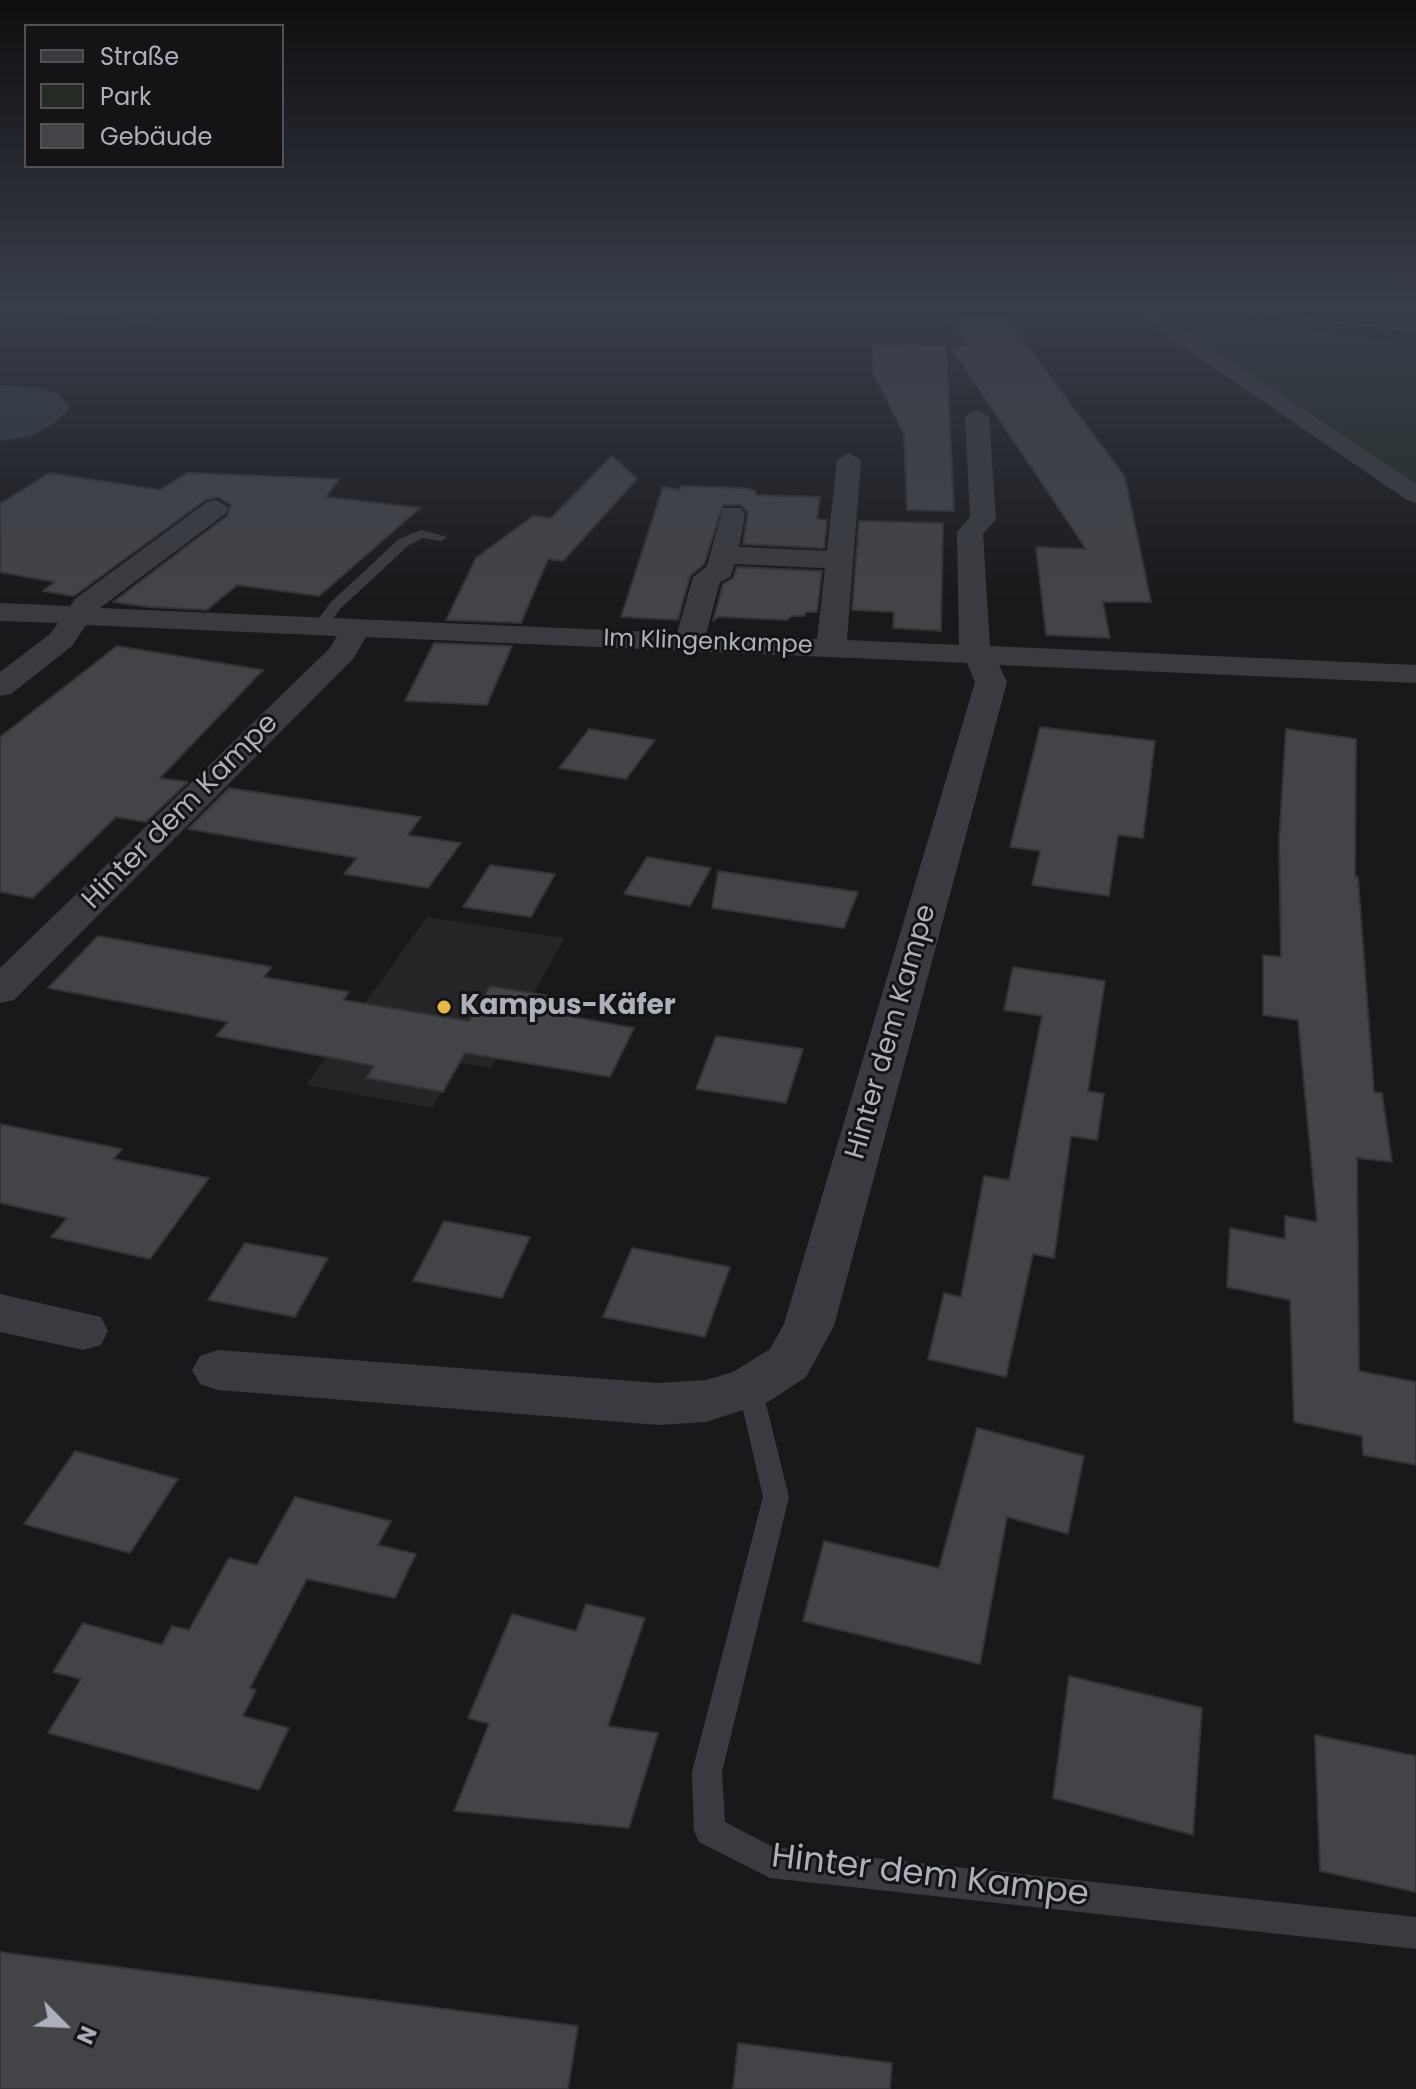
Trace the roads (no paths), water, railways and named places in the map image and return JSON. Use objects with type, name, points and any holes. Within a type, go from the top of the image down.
[{"type":"street","points":[[1284,406],[1416,495]]},
{"type":"street","name":"Hinter dem Kampe","points":[[218,1370],[659,1404],[706,1401],[750,1388],[788,1363],[809,1326],[991,682],[973,642],[970,532],[983,519],[977,417]]},
{"type":"street","points":[[831,648],[849,460]]},
{"type":"street","points":[[0,687],[61,640],[86,604],[216,508]]},
{"type":"street","points":[[689,642],[699,595],[707,577],[720,571],[732,514]]},
{"type":"street","points":[[723,555],[839,560]]},
{"type":"street","name":"Im Klingenkampe","points":[[0,612],[1416,674]]},
{"type":"street","name":"Hinter dem Kampe","points":[[0,991],[342,653],[356,628]]},
{"type":"street","points":[[0,1313],[83,1331]]},
{"type":"lane","points":[[319,627],[336,605],[404,542],[421,534],[441,537]]},
{"type":"lane","name":"Hinter dem Kampe","points":[[750,1388],[776,1497],[707,1772],[710,1831],[770,1862],[1416,1933]]},
{"type":"place","name":"Kampus-Käfer","points":[[444,1007]]}]
